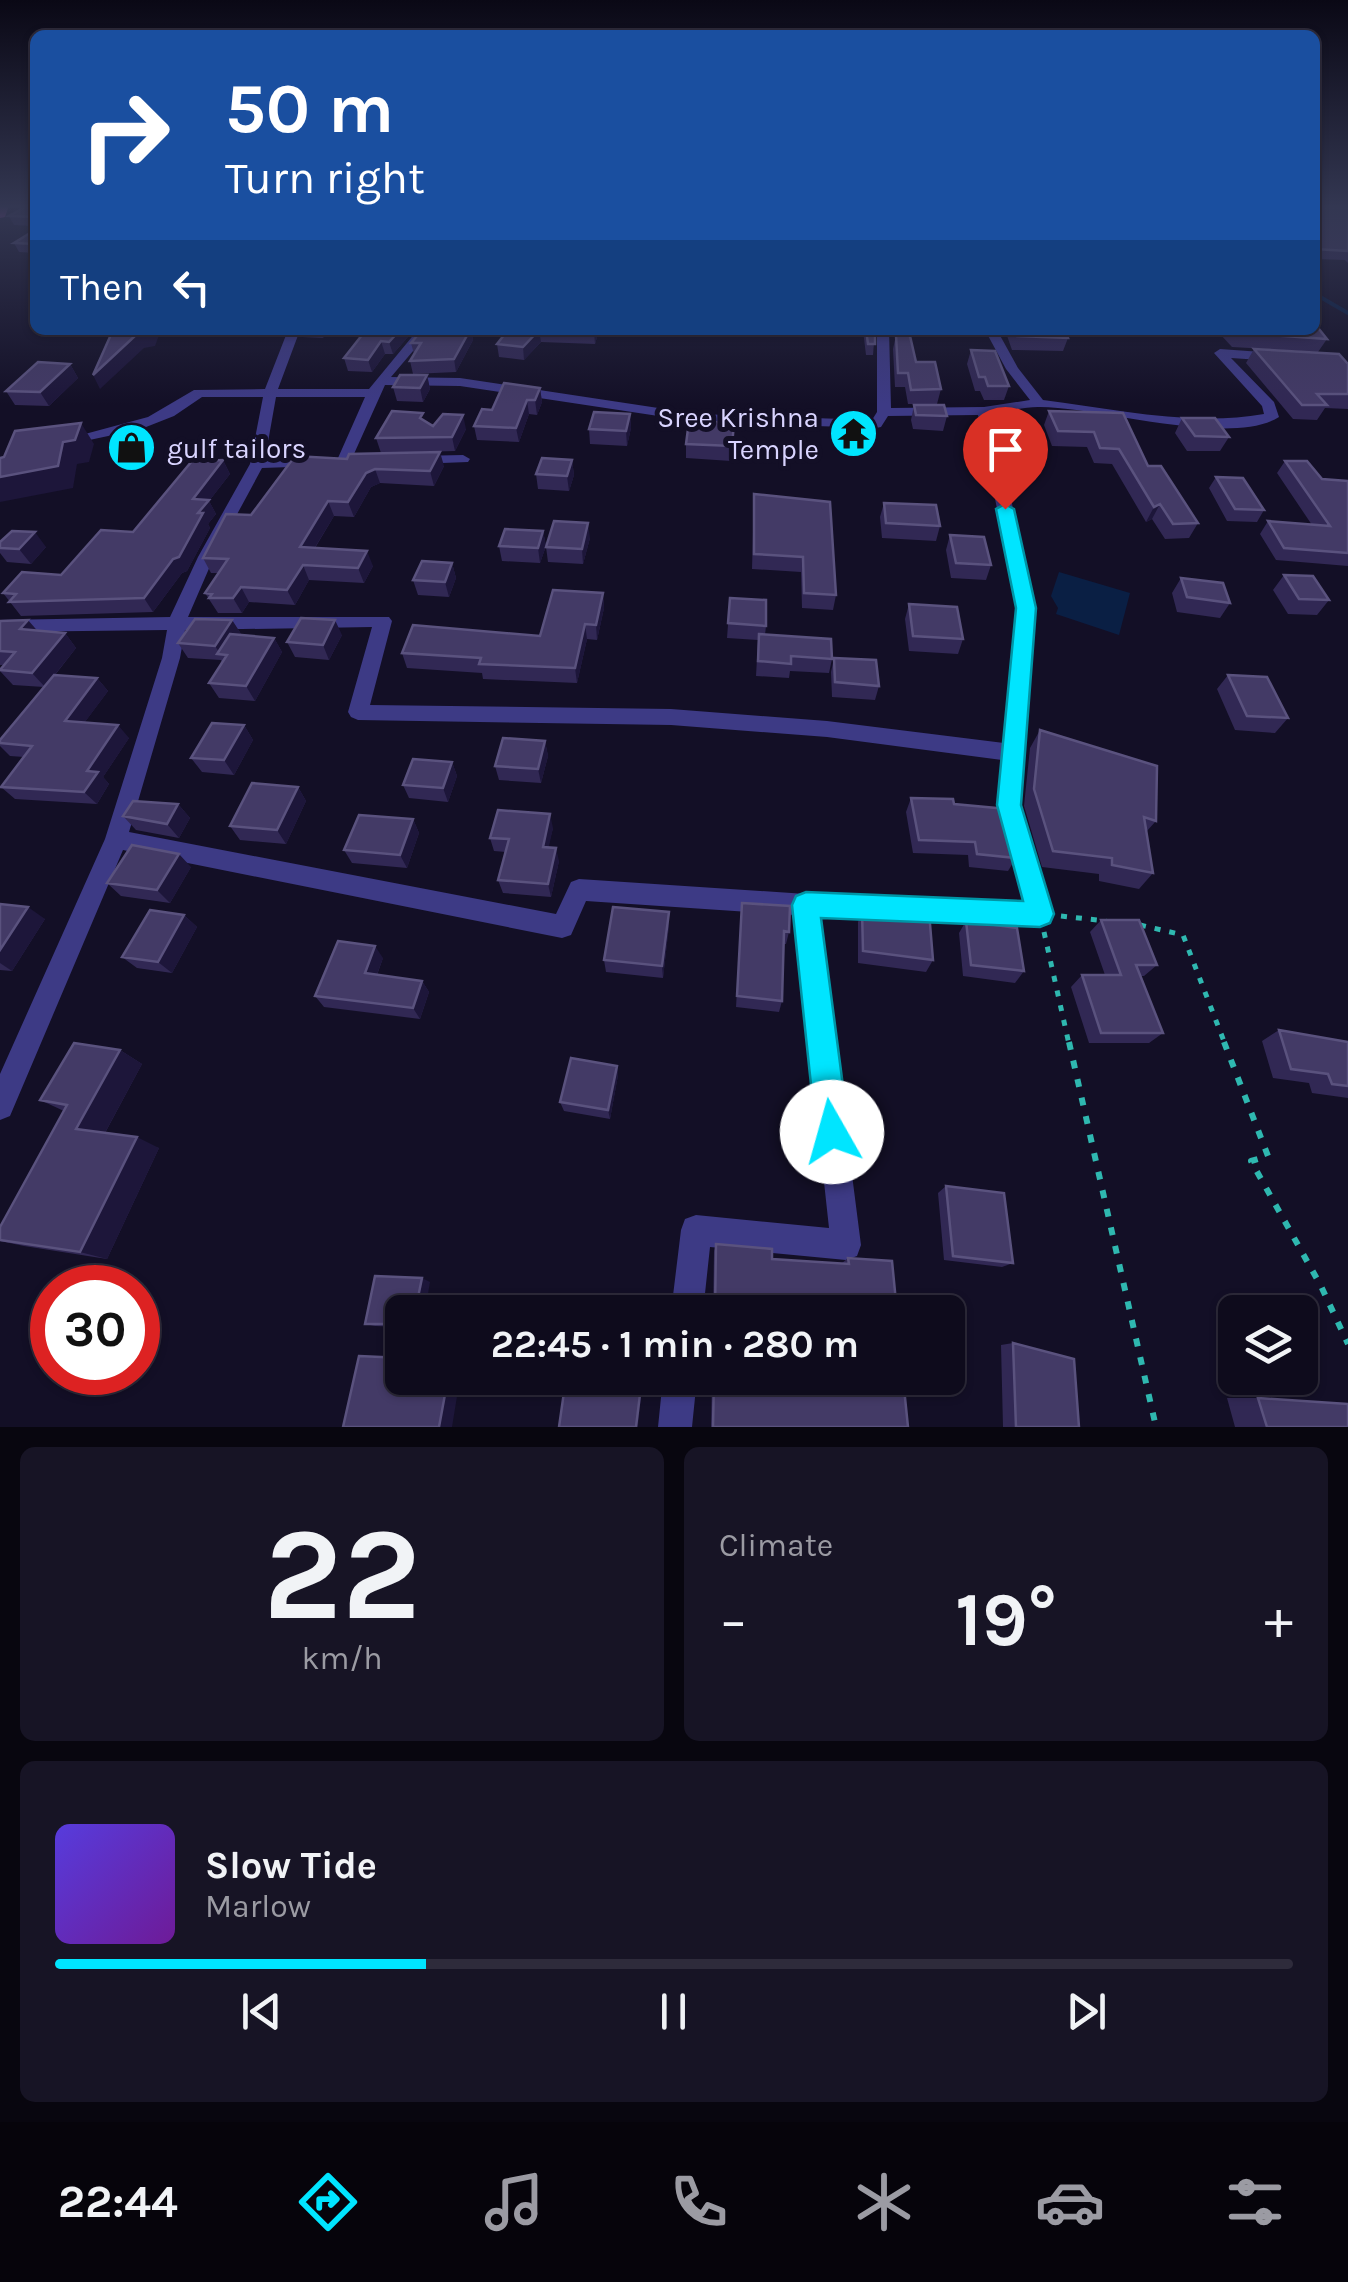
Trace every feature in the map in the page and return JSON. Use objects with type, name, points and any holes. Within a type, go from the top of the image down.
[{"type":"street","points":[[0,1106],[116,839],[172,658],[177,622],[206,557],[256,464],[270,393],[292,335]]},
{"type":"street","points":[[256,464],[354,462],[377,387],[419,335]]},
{"type":"street","points":[[50,443],[100,437],[176,412],[199,393],[460,382],[698,418],[876,424],[884,412],[883,335]]},
{"type":"street","points":[[994,335],[1012,369],[1038,403]]},
{"type":"street","points":[[884,412],[984,411],[1038,403],[1180,420],[1256,421],[1272,417],[1269,405],[1220,353],[1293,358]]},
{"type":"street","points":[[116,839],[562,927],[579,890],[806,905],[1040,914],[1009,805],[1026,608],[984,411]]},
{"type":"street","points":[[404,460],[463,459]]},
{"type":"street","points":[[0,626],[384,621],[358,712],[671,717],[828,728],[1014,753]]},
{"type":"street","points":[[689,1295],[696,1230],[846,1246],[806,905]]},
{"type":"street","points":[[675,1427],[678,1395]]},
{"type":"path","points":[[1122,922],[1040,914],[1156,1427]]},
{"type":"path","points":[[1138,924],[1182,935],[1268,1156],[1251,1161],[1321,1286],[1348,1344]]},
{"type":"water","points":[[1059,572],[1130,593],[1119,635],[1056,614],[1058,608],[1051,596]]},
{"type":"building","points":[[1320,330],[1327,339],[1268,335],[1320,335]]},
{"type":"building","points":[[111,335],[136,335],[93,375]]},
{"type":"building","points":[[362,335],[395,335],[389,342],[381,341],[368,360],[344,358]]},
{"type":"building","points":[[418,335],[467,335],[454,359],[410,361],[421,343],[411,343]]},
{"type":"building","points":[[504,335],[534,335],[523,347],[497,344]]},
{"type":"building","points":[[867,335],[875,335],[875,344],[868,344]]},
{"type":"building","points":[[896,335],[910,336],[916,362],[935,362],[941,389],[911,390],[908,373],[898,373]]},
{"type":"building","points":[[1067,335],[1068,338],[1017,336]]},
{"type":"building","points":[[1254,349],[1339,354],[1348,364],[1348,394],[1317,394],[1327,405],[1302,405]]},
{"type":"building","points":[[971,350],[995,351],[1009,386],[988,386],[985,377],[979,377]]},
{"type":"building","points":[[38,362],[70,364],[40,392],[6,391]]},
{"type":"building","points":[[400,375],[427,375],[420,388],[393,387]]},
{"type":"building","points":[[504,383],[540,388],[535,400],[527,400],[516,428],[474,426],[482,409],[492,410]]},
{"type":"building","points":[[914,405],[944,405],[947,416],[916,415]]},
{"type":"building","points":[[392,411],[423,413],[420,418],[433,426],[443,414],[463,415],[452,437],[376,438]]},
{"type":"building","points":[[1049,411],[1123,413],[1148,466],[1161,466],[1198,523],[1173,524],[1160,504],[1154,507],[1119,449],[1100,448],[1094,432],[1058,431]]},
{"type":"building","points":[[594,412],[630,414],[626,431],[589,429]]},
{"type":"building","points":[[1182,418],[1215,418],[1229,437],[1195,436]]},
{"type":"building","points":[[689,421],[734,423],[732,446],[686,444]]},
{"type":"building","points":[[81,423],[75,440],[63,442],[58,466],[0,477],[0,458],[4,457],[15,431]]},
{"type":"building","points":[[440,452],[430,471],[375,469],[366,473],[348,502],[328,501],[300,547],[367,551],[358,568],[303,565],[287,590],[241,587],[233,598],[209,598],[212,594],[205,593],[228,559],[203,558],[226,514],[251,515],[295,456],[347,459],[349,454]]},
{"type":"building","points":[[542,458],[572,460],[567,476],[536,474]]},
{"type":"building","points":[[223,460],[193,499],[209,500],[198,513],[203,513],[179,557],[173,559],[144,598],[9,602],[16,594],[3,593],[22,572],[61,575],[101,530],[133,532],[192,461]]},
{"type":"building","points":[[1285,461],[1307,461],[1322,479],[1348,481],[1348,553],[1284,548],[1268,521],[1330,526]]},
{"type":"building","points":[[1216,477],[1243,478],[1264,510],[1235,509]]},
{"type":"building","points":[[754,494],[830,502],[836,595],[804,593],[803,557],[754,554]]},
{"type":"building","points":[[884,503],[936,505],[940,526],[886,523]]},
{"type":"building","points":[[554,521],[588,523],[582,549],[546,547]]},
{"type":"building","points":[[505,529],[543,531],[538,548],[499,546]]},
{"type":"building","points":[[12,531],[35,532],[19,549],[0,548],[0,542]]},
{"type":"building","points":[[950,535],[984,537],[991,565],[956,563]]},
{"type":"building","points":[[422,561],[452,563],[445,582],[413,580]]},
{"type":"building","points":[[1284,575],[1313,576],[1329,600],[1299,599]]},
{"type":"building","points":[[1181,578],[1223,583],[1230,603],[1187,597]]},
{"type":"building","points":[[553,590],[603,593],[596,625],[585,624],[575,668],[479,664],[481,658],[402,653],[413,625],[540,636]]},
{"type":"building","points":[[730,598],[766,600],[766,626],[728,623]]},
{"type":"building","points":[[909,604],[957,607],[963,639],[913,636]]},
{"type":"building","points":[[301,618],[335,620],[323,645],[287,642]]},
{"type":"building","points":[[195,619],[232,620],[215,646],[178,643]]},
{"type":"building","points":[[28,620],[20,629],[65,633],[32,673],[0,670],[15,652],[0,651],[0,621]]},
{"type":"building","points":[[230,634],[274,638],[246,686],[209,683],[227,655],[217,654]]},
{"type":"building","points":[[759,634],[831,639],[832,659],[791,656],[791,664],[758,661]]},
{"type":"building","points":[[834,658],[876,660],[879,686],[835,682]]},
{"type":"building","points":[[54,675],[97,678],[65,721],[118,725],[87,771],[98,772],[84,792],[1,787],[32,746],[0,740]]},
{"type":"building","points":[[1228,675],[1267,677],[1288,718],[1247,716]]},
{"type":"building","points":[[212,723],[244,725],[224,760],[191,758]]},
{"type":"building","points":[[1040,730],[1157,766],[1156,821],[1144,817],[1153,873],[1112,865],[1112,858],[1053,851],[1034,789]]},
{"type":"building","points":[[503,738],[545,741],[538,769],[495,766]]},
{"type":"building","points":[[413,759],[452,762],[443,788],[403,785]]},
{"type":"building","points":[[252,783],[298,787],[277,830],[230,826]]},
{"type":"building","points":[[911,798],[953,799],[954,804],[1007,809],[1019,850],[1015,850],[1016,858],[977,854],[975,842],[919,840]]},
{"type":"building","points":[[133,801],[178,804],[167,824],[123,816]]},
{"type":"building","points":[[498,810],[550,814],[543,847],[556,848],[548,884],[498,880],[509,839],[490,838]]},
{"type":"building","points":[[359,815],[413,819],[400,855],[344,850]]},
{"type":"building","points":[[132,845],[179,854],[157,890],[107,883]]},
{"type":"building","points":[[742,903],[790,906],[789,932],[784,931],[782,1001],[737,996]]},
{"type":"building","points":[[0,904],[28,907],[0,950]]},
{"type":"building","points":[[613,907],[669,912],[662,966],[604,960]]},
{"type":"building","points":[[150,910],[184,915],[158,962],[122,957]]},
{"type":"building","points":[[862,910],[929,912],[933,960],[863,951]]},
{"type":"building","points":[[1101,920],[1139,920],[1157,965],[1136,965],[1163,1033],[1101,1033],[1082,975],[1121,975]]},
{"type":"building","points":[[966,921],[1017,928],[1024,971],[971,965]]},
{"type":"building","points":[[338,941],[375,946],[365,973],[422,981],[413,1008],[315,996]]},
{"type":"building","points":[[1279,1030],[1348,1042],[1348,1086],[1332,1084],[1328,1074],[1291,1069]]},
{"type":"building","points":[[74,1043],[120,1050],[76,1129],[137,1137],[80,1252],[0,1240],[0,1227],[67,1105],[40,1100]]},
{"type":"building","points":[[571,1058],[617,1066],[608,1110],[560,1102]]},
{"type":"building","points":[[946,1186],[1004,1193],[1013,1263],[953,1256]]},
{"type":"building","points":[[716,1244],[772,1249],[772,1259],[849,1264],[848,1258],[892,1261],[895,1295],[715,1295]]},
{"type":"building","points":[[375,1276],[422,1278],[418,1295],[385,1295],[385,1324],[365,1324]]},
{"type":"building","points":[[1013,1343],[1074,1359],[1079,1427],[1016,1427]]},
{"type":"building","points":[[359,1356],[385,1357],[385,1395],[445,1395],[439,1427],[343,1427]]},
{"type":"building","points":[[564,1395],[640,1395],[636,1427],[559,1427]]},
{"type":"building","points":[[714,1395],[905,1395],[908,1427],[713,1427]]},
{"type":"building","points":[[1258,1398],[1348,1404],[1348,1427],[1267,1427]]},
{"type":"waterway","points":[[1320,297],[1348,313]]},
{"type":"place","name":"Sree Krishna Temple","points":[[854,433]]},
{"type":"place","name":"gulf tailors","points":[[132,448]]},
{"type":"route","points":[[832,1132],[806,905],[1040,914],[1009,805],[1026,608],[1005,509]]}]
